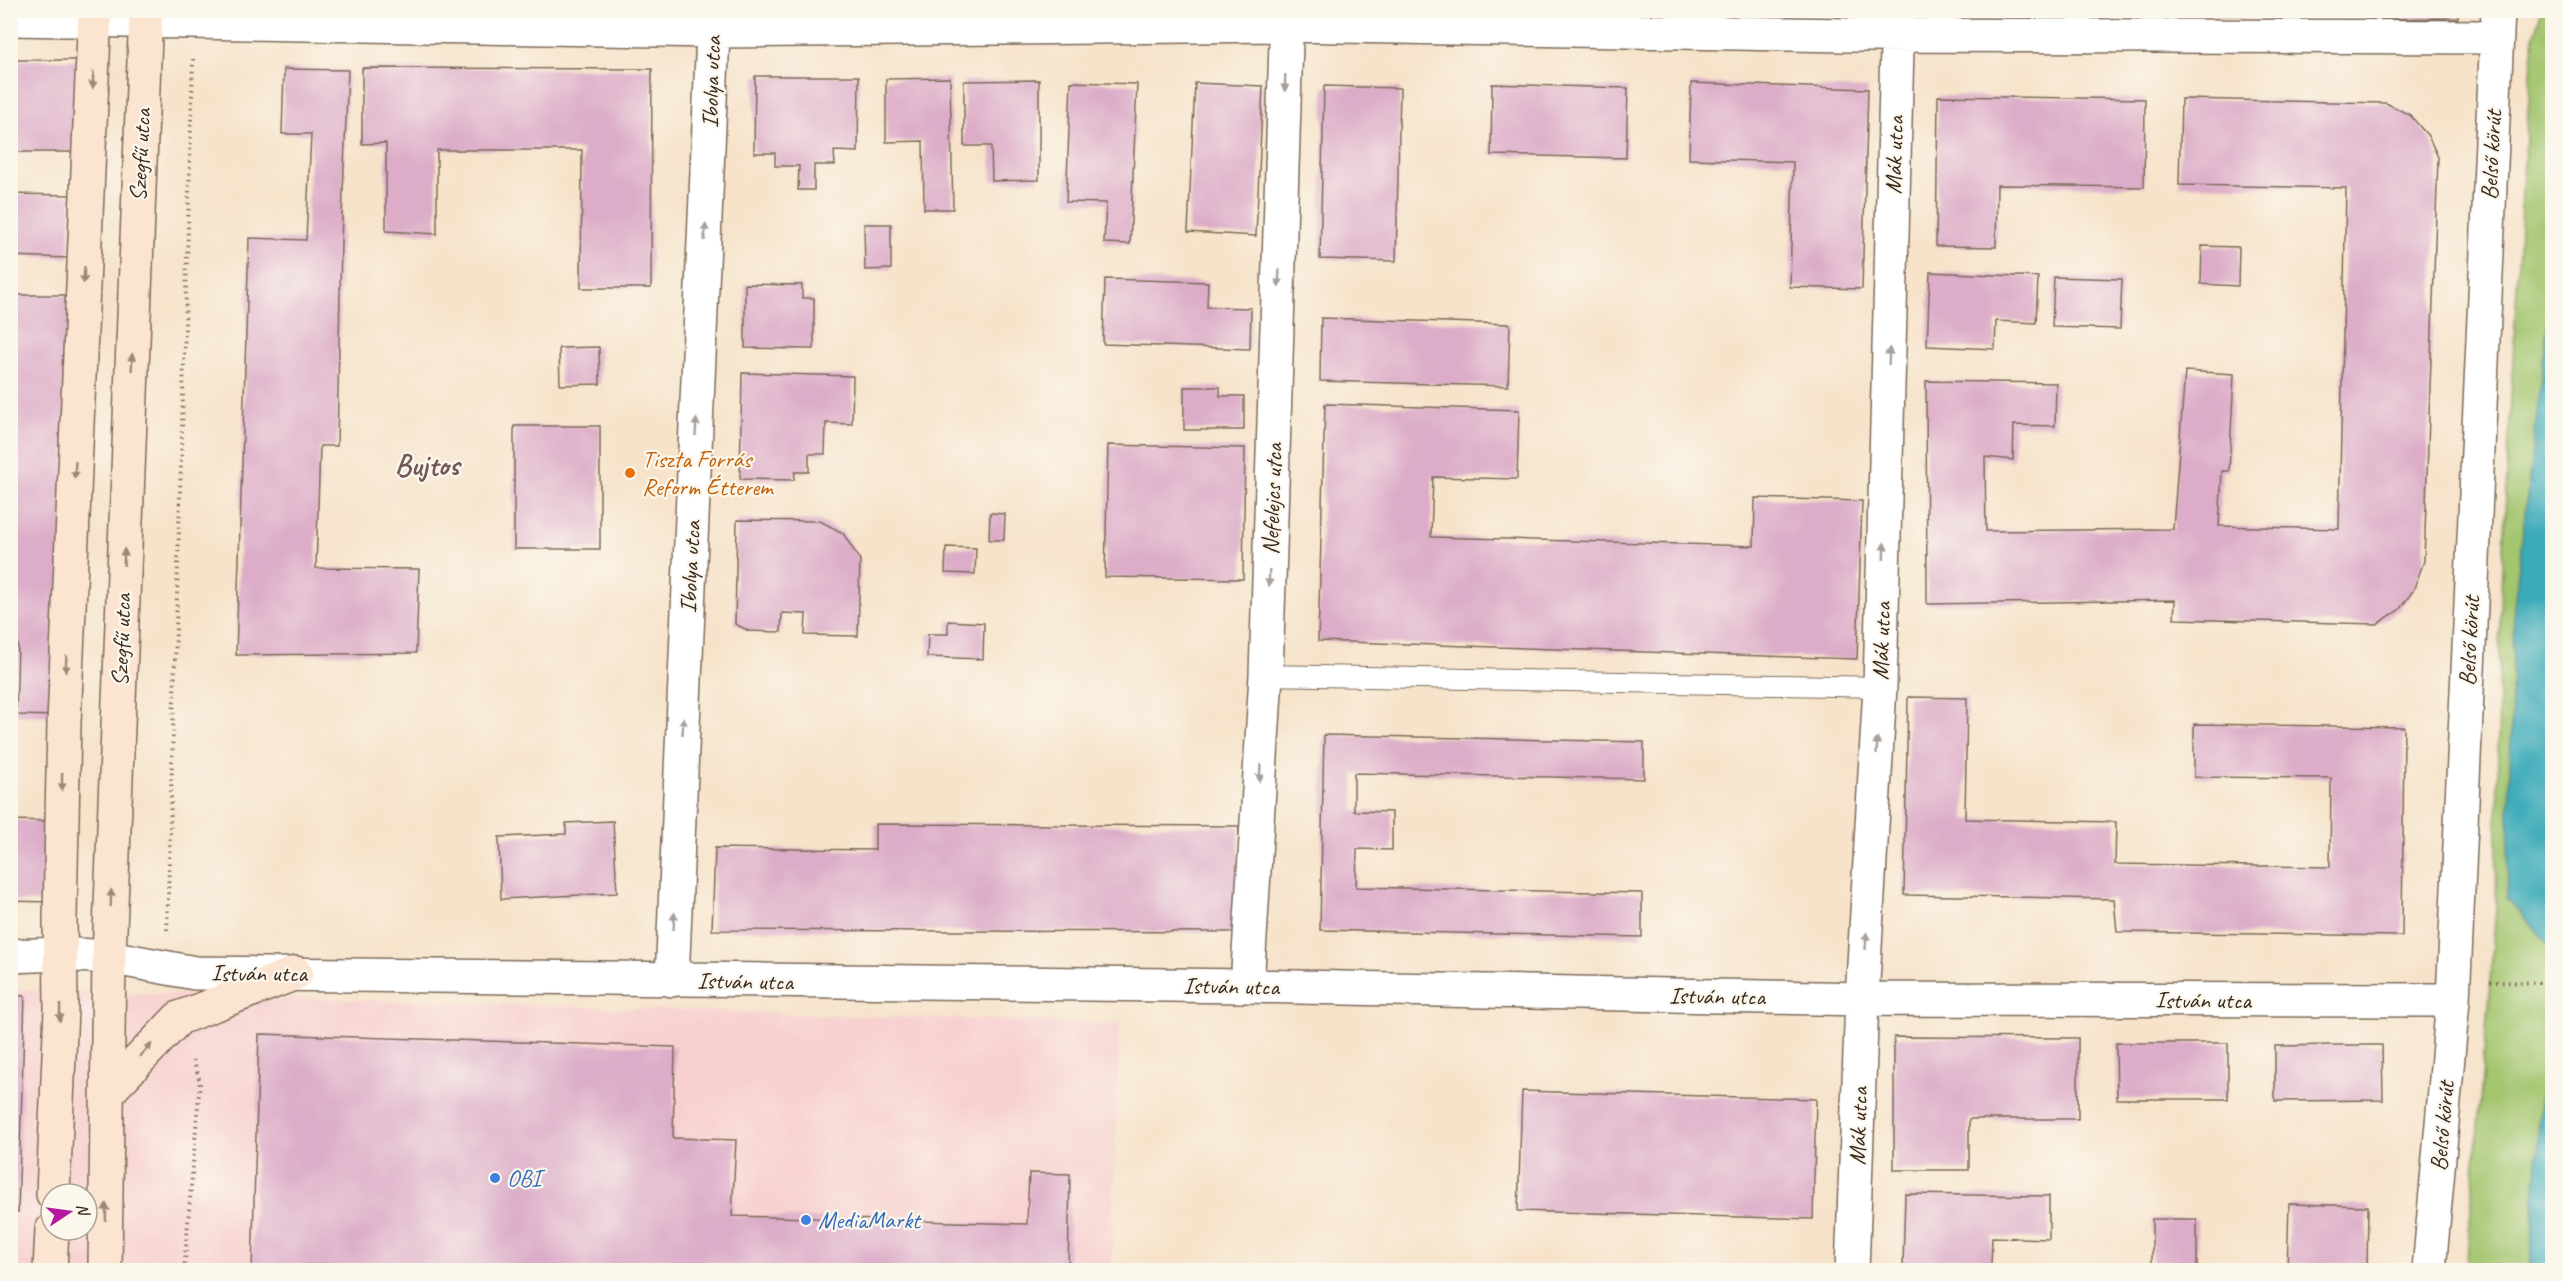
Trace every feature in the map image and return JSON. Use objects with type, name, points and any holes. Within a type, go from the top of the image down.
[{"type":"street","points":[[54,1182],[61,1009],[64,723],[94,16]]},
{"type":"street","points":[[10,19],[146,17],[194,24],[1287,18],[1847,35],[1897,22],[2497,24]]},
{"type":"street","name":"Szegfű utca","points":[[105,1270],[109,957],[146,17]]},
{"type":"street","name":"Nefelejcs utca","points":[[1247,986],[1266,675],[1287,18]]},
{"type":"street","name":"Ibolya utca","points":[[672,980],[714,21]]},
{"type":"street","name":"Mák utca","points":[[1852,1270],[1862,999],[1880,687],[1897,22]]},
{"type":"street","name":"Belső körút","points":[[2429,1270],[2453,1000],[2497,24]]},
{"type":"street","name":"István utca","points":[[10,956],[60,954],[109,957],[195,973],[1247,986],[1862,999],[2453,1000]]},
{"type":"street","points":[[107,1093],[179,1018],[296,973]]},
{"type":"street","points":[[50,1270],[51,1242]]},
{"type":"lane","points":[[1266,675],[1880,687]]},
{"type":"path","points":[[166,967],[194,24]]},
{"type":"path","points":[[179,1018],[200,1081],[184,1270]]},
{"type":"shaded area","points":[[11,989],[1120,1024],[1111,1270],[11,1270]]},
{"type":"green space","points":[[2541,11],[2552,11],[2552,1270],[2466,1270],[2496,909],[2500,608],[2522,188],[2534,35]]},
{"type":"water","points":[[2552,286],[2552,948],[2507,898],[2514,607]]},
{"type":"water","points":[[2552,1067],[2552,1270],[2530,1270],[2542,1074]]},
{"type":"building","points":[[1936,10],[2035,10],[2035,15],[1936,13]]},
{"type":"building","points":[[2139,10],[2189,10],[2189,14],[2139,14]]},
{"type":"building","points":[[2202,10],[2275,10],[2275,15],[2202,15]]},
{"type":"building","points":[[2371,10],[2458,10],[2458,18],[2371,19]]},
{"type":"building","points":[[10,60],[84,60],[84,152],[10,152]]},
{"type":"building","points":[[362,68],[652,69],[651,288],[581,288],[582,150],[437,150],[437,234],[386,231],[386,143],[362,144]]},
{"type":"building","points":[[284,69],[348,70],[341,241],[337,446],[320,446],[316,568],[419,569],[416,653],[236,655],[249,238],[306,240],[311,134],[282,134]]},
{"type":"building","points":[[755,76],[859,76],[858,152],[834,151],[835,165],[814,165],[814,190],[798,190],[799,166],[775,166],[775,153],[754,153]]},
{"type":"building","points":[[950,78],[953,209],[924,209],[923,141],[886,142],[886,79]]},
{"type":"building","points":[[1039,80],[1039,180],[992,181],[991,146],[964,146],[964,81]]},
{"type":"building","points":[[1071,82],[1137,84],[1130,244],[1104,243],[1106,203],[1066,202]]},
{"type":"building","points":[[1195,83],[1263,86],[1256,236],[1188,232]]},
{"type":"building","points":[[1691,83],[1868,89],[1862,289],[1790,287],[1793,162],[1689,159]]},
{"type":"building","points":[[1492,84],[1628,88],[1626,158],[1491,155]]},
{"type":"building","points":[[1324,86],[1400,88],[1396,261],[1320,259]]},
{"type":"building","points":[[1938,96],[2145,99],[2144,187],[1997,185],[1996,247],[1936,246]]},
{"type":"building","points":[[2181,99],[2386,103],[2410,115],[2428,136],[2438,157],[2424,561],[2413,591],[2399,610],[2377,624],[2174,619],[2175,600],[1927,604],[1926,381],[2056,383],[2055,426],[2014,425],[2013,460],[1985,457],[1986,531],[2173,529],[2185,371],[2234,374],[2229,471],[2222,471],[2219,526],[2339,529],[2346,188],[2179,185]]},
{"type":"building","points":[[10,194],[71,195],[69,258],[10,256]]},
{"type":"building","points":[[864,224],[891,224],[891,269],[865,270]]},
{"type":"building","points":[[2202,246],[2239,247],[2238,286],[2201,284]]},
{"type":"building","points":[[1930,272],[2038,277],[2036,323],[1996,321],[1995,349],[1927,346]]},
{"type":"building","points":[[2054,277],[2122,279],[2120,329],[2052,327]]},
{"type":"building","points":[[1105,279],[1208,282],[1207,307],[1251,308],[1250,349],[1103,344]]},
{"type":"building","points":[[745,284],[802,285],[802,298],[814,298],[814,349],[745,348]]},
{"type":"building","points":[[13,295],[69,295],[58,716],[16,715],[18,644],[10,644],[10,355]]},
{"type":"building","points":[[1321,318],[1510,324],[1508,386],[1320,381]]},
{"type":"building","points":[[599,347],[600,384],[560,385],[559,348]]},
{"type":"building","points":[[742,373],[853,376],[852,424],[826,423],[825,454],[809,454],[809,472],[795,472],[794,480],[740,479]]},
{"type":"building","points":[[1184,387],[1220,387],[1220,396],[1244,396],[1244,430],[1184,430]]},
{"type":"building","points":[[1325,404],[1519,410],[1517,479],[1433,477],[1431,537],[1754,546],[1755,498],[1862,501],[1857,659],[1318,641]]},
{"type":"building","points":[[514,426],[600,426],[600,549],[514,549]]},
{"type":"building","points":[[1108,445],[1245,448],[1243,579],[1105,577]]},
{"type":"building","points":[[990,513],[1005,514],[1004,540],[989,540]]},
{"type":"building","points":[[737,520],[820,521],[843,533],[860,560],[858,636],[805,635],[806,614],[782,613],[781,632],[749,631],[735,624]]},
{"type":"building","points":[[946,547],[976,548],[975,574],[945,573]]},
{"type":"building","points":[[948,621],[984,623],[983,659],[927,657],[928,634],[948,634]]},
{"type":"building","points":[[1908,697],[1967,698],[1965,819],[2116,822],[2115,864],[2330,867],[2331,778],[2194,777],[2194,724],[2404,727],[2402,936],[2117,932],[2114,899],[1904,895]]},
{"type":"building","points":[[1324,735],[1644,742],[1644,779],[1354,773],[1354,811],[1392,812],[1392,850],[1357,849],[1356,887],[1642,893],[1642,937],[1320,930]]},
{"type":"building","points":[[10,820],[53,821],[51,902],[10,901]]},
{"type":"building","points":[[613,821],[617,893],[501,899],[499,837],[566,834],[566,823]]},
{"type":"building","points":[[875,824],[1239,826],[1238,932],[712,930],[715,848],[875,850]]},
{"type":"building","points":[[10,995],[25,996],[18,1212],[10,1212]]},
{"type":"building","name":"OBI","points":[[259,1034],[675,1047],[673,1138],[736,1140],[732,1216],[1027,1224],[1029,1173],[1070,1174],[1068,1270],[252,1270]]},
{"type":"building","points":[[1894,1037],[2078,1038],[2078,1119],[1969,1119],[1969,1170],[1894,1170]]},
{"type":"building","points":[[2116,1043],[2228,1043],[2228,1099],[2117,1099]]},
{"type":"building","points":[[2382,1045],[2383,1100],[2275,1101],[2275,1046]]},
{"type":"building","points":[[1522,1091],[1816,1099],[1813,1219],[1518,1211]]},
{"type":"building","points":[[1905,1194],[2049,1196],[2049,1239],[1992,1237],[1991,1267],[1903,1266]]},
{"type":"building","points":[[2289,1204],[2368,1206],[2367,1270],[2287,1270]]},
{"type":"building","points":[[2152,1219],[2197,1219],[2197,1270],[2152,1270]]},
{"type":"place","name":"Tiszta Forrás Reform Étterem","points":[[630,473]]},
{"type":"place","name":"OBI","points":[[495,1178]]},
{"type":"place","name":"MediaMarkt","points":[[806,1220]]},
{"type":"district","name":"Bujtos","points":[[427,465]]}]
